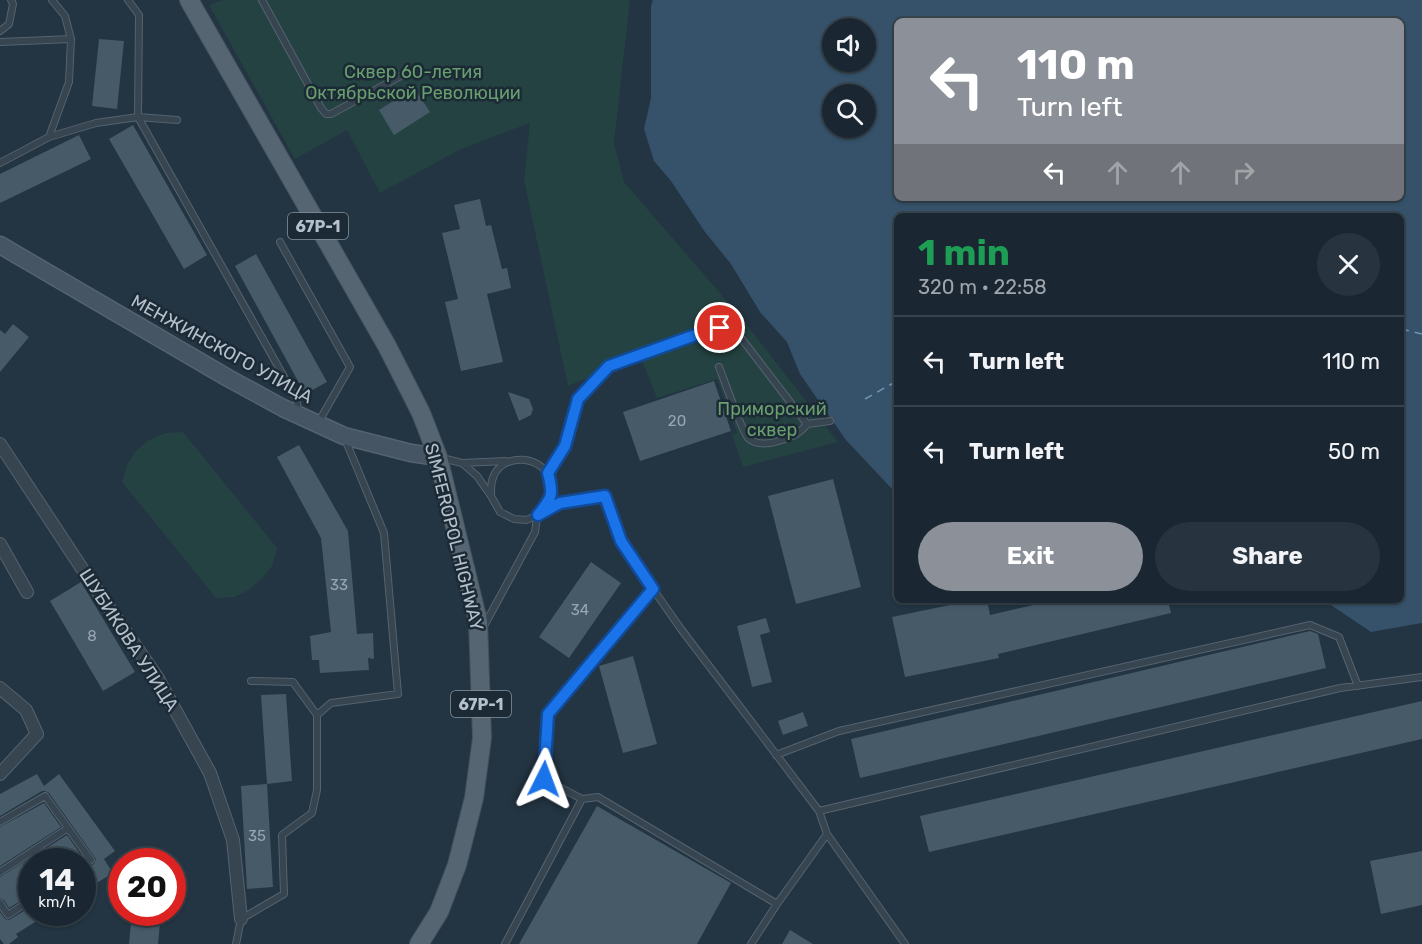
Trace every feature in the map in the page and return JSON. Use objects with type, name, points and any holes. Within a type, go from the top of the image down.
[{"type":"main road","name":"SIMFEROPOL HIGHWAY","points":[[191,1],[387,346],[421,413],[438,457],[478,621],[482,738],[474,798],[457,865],[439,912],[419,944]]},
{"type":"street","name":"МЕНЖИНСКОГО УЛИЦА","points":[[0,245],[228,378],[317,424],[344,436],[411,453],[438,457]]},
{"type":"street","name":"ШУБИКОВА УЛИЦА","points":[[0,444],[157,677],[210,773],[233,840],[240,919]]},
{"type":"street","points":[[0,544],[27,592]]},
{"type":"street","points":[[0,688],[26,710],[37,734],[0,774]]},
{"type":"lane","points":[[0,31],[9,24],[13,4],[11,0]]},
{"type":"lane","points":[[50,137],[69,82],[71,39],[65,16],[52,0]]},
{"type":"lane","points":[[128,0],[139,15],[138,117],[297,400],[298,414]]},
{"type":"lane","points":[[262,0],[326,114],[331,114],[408,72]]},
{"type":"lane","points":[[0,42],[71,39]]},
{"type":"lane","points":[[0,163],[50,137],[96,123],[138,117],[177,120]]},
{"type":"lane","points":[[280,242],[350,367],[317,424]]},
{"type":"lane","points":[[548,473],[565,446],[578,399],[609,366],[712,329],[728,328],[738,334],[807,424]]},
{"type":"lane","points":[[719,367],[746,437],[757,443],[770,444],[802,431],[807,424],[830,421]]},
{"type":"lane","points":[[317,715],[331,703],[398,693],[384,533],[344,436]]},
{"type":"lane","points":[[438,457],[462,463],[524,459],[538,463],[548,473],[551,485],[550,499],[538,515],[535,532],[491,612],[478,641]]},
{"type":"lane","points":[[491,496],[492,481],[497,470],[507,461]]},
{"type":"lane","points":[[462,463],[477,476],[500,512],[514,519],[528,520],[560,503],[605,496],[621,541],[653,589],[819,811],[827,834],[905,944]]},
{"type":"lane","points":[[653,589],[548,714],[544,779],[582,799],[598,797],[777,904]]},
{"type":"lane","points":[[777,755],[839,731],[1310,625],[1339,636],[1358,686]]},
{"type":"lane","points":[[819,811],[1340,688],[1422,677]]},
{"type":"lane","points":[[236,944],[240,919],[284,894],[282,835],[312,813],[316,790],[317,715],[293,682],[251,681]]},
{"type":"lane","points":[[0,822],[45,796],[82,848]]},
{"type":"lane","points":[[505,944],[582,799]]},
{"type":"lane","points":[[0,872],[68,828]]},
{"type":"lane","points":[[751,944],[827,834]]},
{"type":"lane","points":[[0,903],[8,915],[18,908]]},
{"type":"green space","name":"Сквер 60-летия Октябрьской Революции","points":[[224,0],[630,0],[614,143],[624,182],[739,315],[838,442],[743,467],[732,435],[737,433],[717,379],[657,398],[640,356],[568,386],[524,180],[530,123],[459,150],[380,193],[347,130],[295,159],[209,5]]},
{"type":"green space","points":[[183,432],[277,548],[272,566],[262,579],[249,590],[234,597],[216,598],[122,482],[127,465],[136,451],[149,440],[165,433]]},
{"type":"water","points":[[653,0],[1422,0],[1422,623],[1371,632],[1328,603],[1404,603],[1404,213],[894,213],[894,490],[846,440],[800,374],[787,342],[760,312],[731,264],[654,161],[644,129],[651,98],[651,6]]},
{"type":"building","points":[[99,39],[124,41],[117,109],[92,106]]},
{"type":"building","points":[[414,88],[430,112],[394,135],[379,110]]},
{"type":"building","points":[[133,125],[207,255],[184,269],[109,139]]},
{"type":"building","points":[[79,135],[91,159],[0,203],[0,174]]},
{"type":"building","points":[[480,199],[486,226],[491,225],[502,269],[507,268],[511,288],[487,294],[503,362],[461,371],[445,302],[458,299],[442,233],[460,229],[454,205]]},
{"type":"building","points":[[256,254],[327,382],[305,394],[235,266]]},
{"type":"building","points":[[13,324],[29,337],[0,372],[0,330],[5,334]]},
{"type":"building","points":[[714,381],[731,431],[640,461],[623,412]]},
{"type":"building","points":[[508,392],[529,399],[533,409],[531,415],[519,421]]},
{"type":"building","points":[[299,445],[348,531],[357,634],[373,633],[374,659],[368,658],[369,670],[320,673],[319,660],[312,660],[310,636],[331,632],[321,538],[277,457]]},
{"type":"building","points":[[833,479],[861,587],[796,604],[768,496]]},
{"type":"building","points":[[591,562],[621,583],[569,658],[539,637]]},
{"type":"building","points":[[81,582],[135,672],[103,691],[50,601]]},
{"type":"building","points":[[960,603],[988,603],[990,615],[1042,603],[1169,603],[1171,613],[998,654],[999,658],[905,677],[892,617]]},
{"type":"building","points":[[766,618],[770,632],[760,635],[772,682],[752,687],[737,626]]},
{"type":"building","points":[[1310,631],[1318,634],[1326,668],[860,778],[851,739]]},
{"type":"building","points":[[633,656],[657,744],[623,753],[599,666]]},
{"type":"building","points":[[286,694],[292,781],[267,784],[261,695]]},
{"type":"building","points":[[1422,701],[1422,739],[929,852],[920,816]]},
{"type":"building","points":[[803,712],[808,726],[783,735],[778,721]]},
{"type":"building","points":[[37,774],[44,786],[59,774],[113,848],[108,848],[108,856],[104,859],[108,865],[108,876],[96,883],[96,848],[88,848],[49,793],[42,791],[0,816],[0,794]]},
{"type":"building","points":[[267,784],[273,887],[247,889],[241,786]]},
{"type":"building","points":[[44,803],[61,827],[28,848],[18,848],[18,854],[0,866],[0,827]]},
{"type":"building","points":[[597,806],[731,883],[697,944],[519,944]]},
{"type":"building","points":[[67,835],[76,848],[46,848]]},
{"type":"building","points":[[1422,851],[1422,905],[1381,914],[1370,861]]},
{"type":"building","points":[[18,866],[18,903],[9,908],[0,898],[0,877]]},
{"type":"building","points":[[0,912],[5,919],[9,920],[18,915],[18,926],[29,926],[16,934],[18,937],[9,944],[4,944],[0,939]]},
{"type":"building","points":[[131,926],[160,926],[158,944],[129,944]]},
{"type":"building","points":[[790,930],[813,944],[782,944]]},
{"type":"ferry route","points":[[1404,330],[1422,334]]},
{"type":"ferry route","points":[[865,399],[894,383]]},
{"type":"route","points":[[544,779],[548,714],[653,589],[621,541],[605,496],[560,503],[538,515],[550,499],[551,485],[548,473],[565,446],[578,399],[609,366],[720,328]]},
{"type":"park label","name":"Приморский сквер","points":[[772,419]]}]
